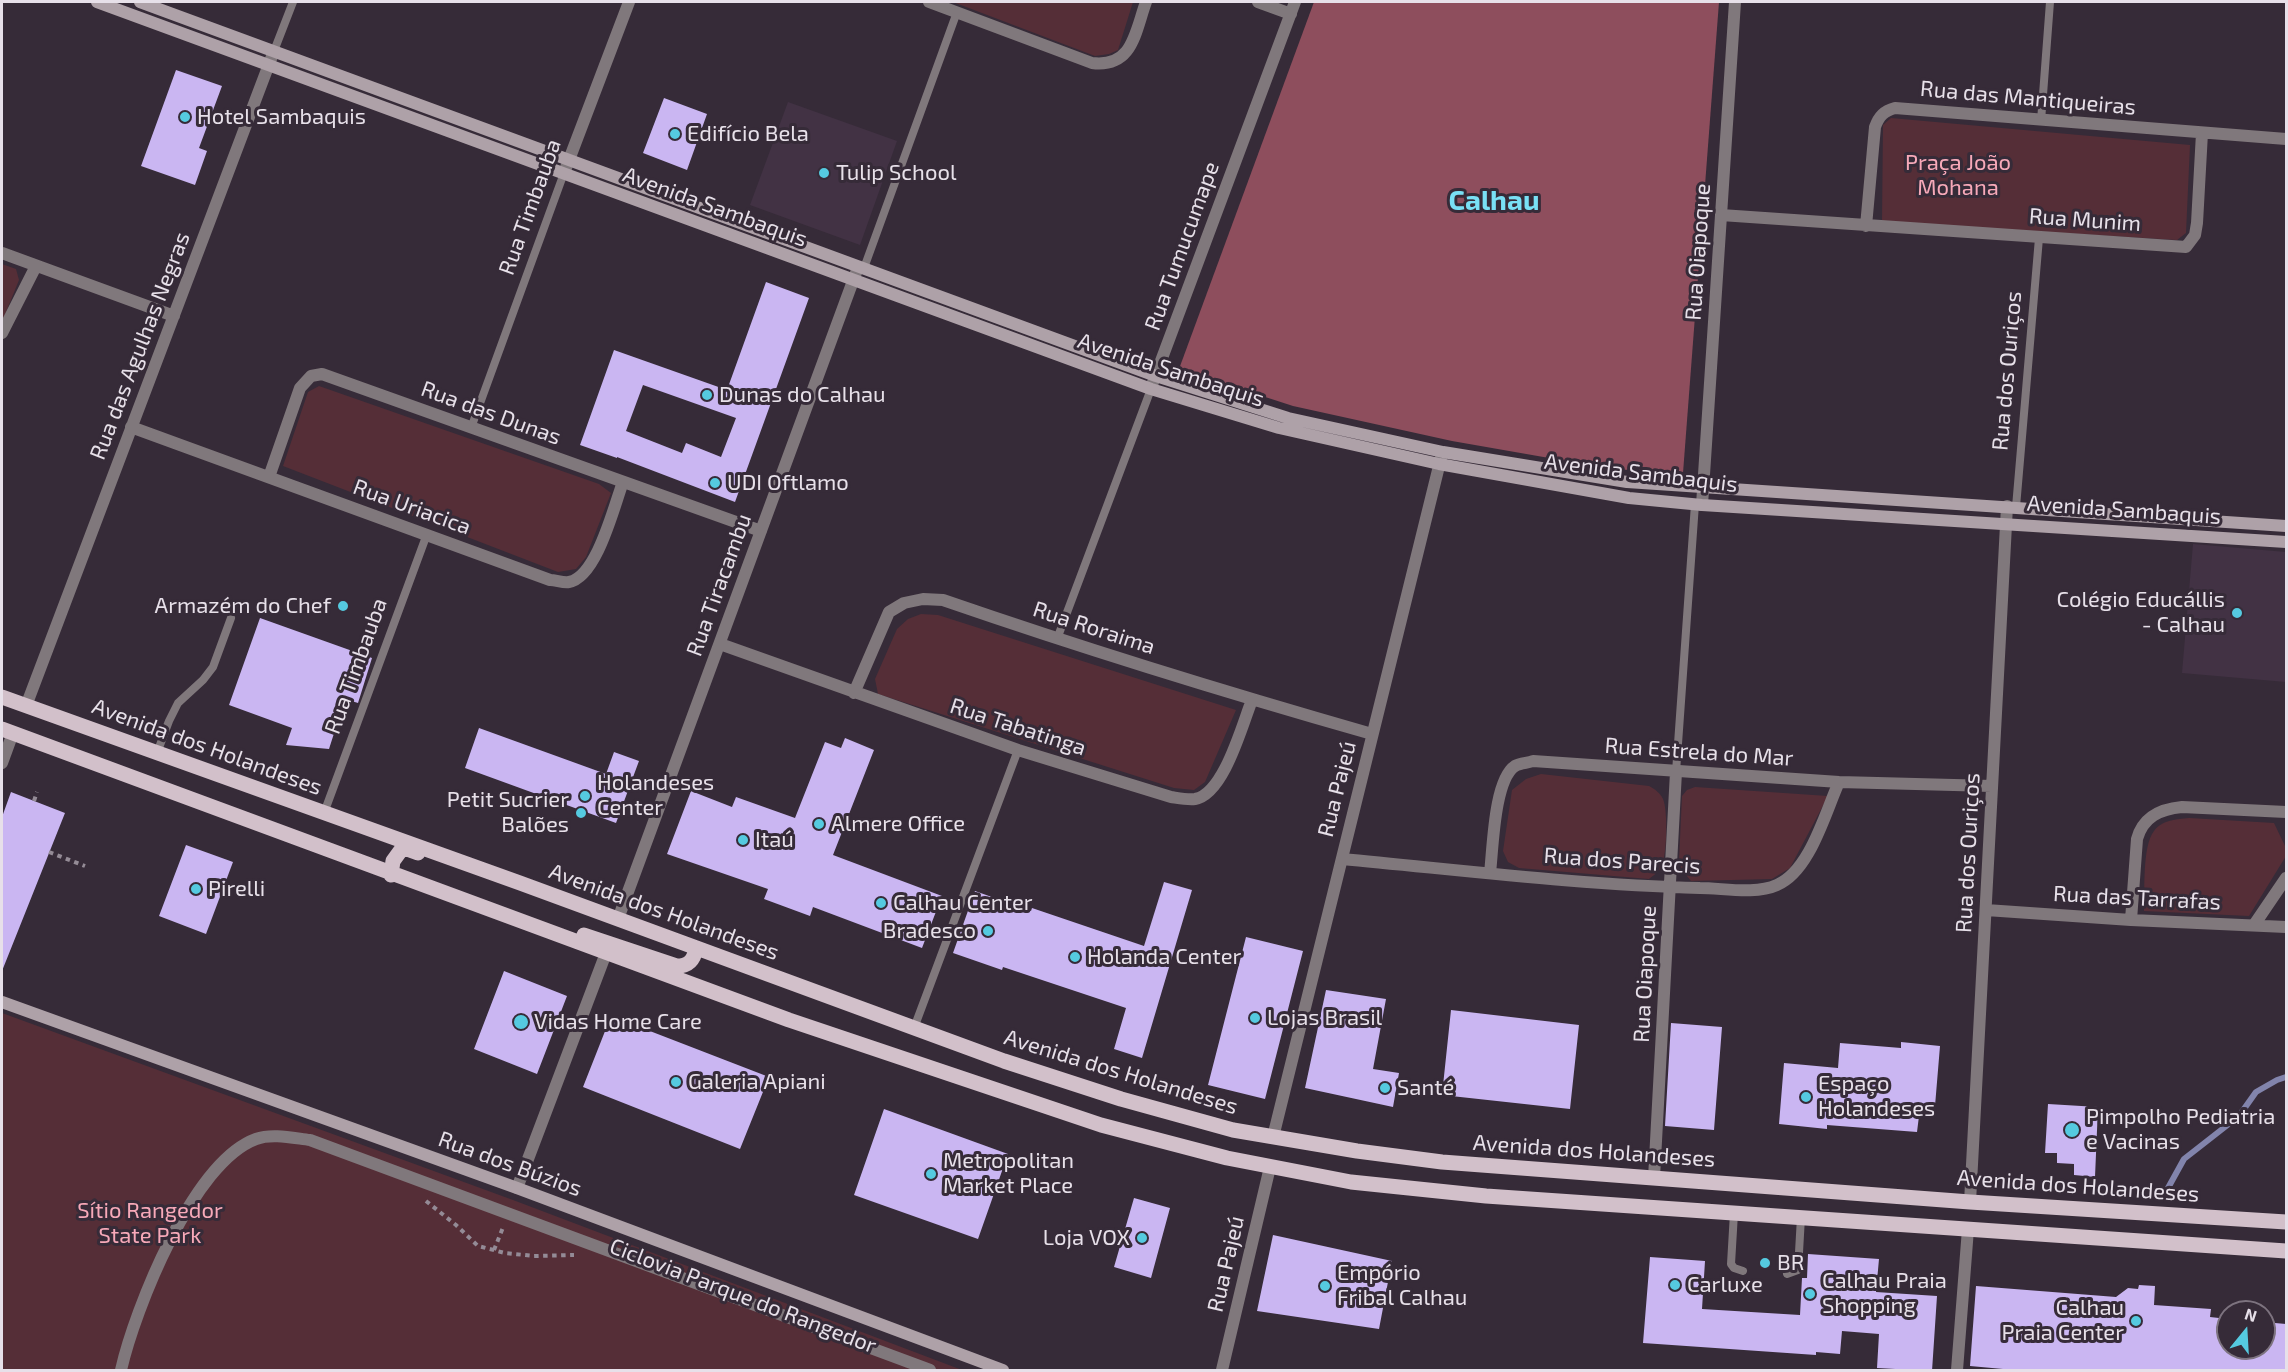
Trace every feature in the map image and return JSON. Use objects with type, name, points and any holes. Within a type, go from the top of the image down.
[{"type":"main road","name":"Avenida Sambaquis","points":[[97,2],[1150,389],[1280,428],[1439,464],[1629,498],[2286,542]]},
{"type":"main road","name":"Avenida Sambaquis","points":[[140,2],[1156,375],[1288,418],[1443,452],[1627,482],[2286,526]]},
{"type":"main road","name":"Avenida dos Holandeses","points":[[2,697],[1004,1061],[1121,1099],[1222,1127],[1273,1137],[1442,1162],[1970,1202],[2286,1222]]},
{"type":"main road","points":[[7,731],[789,1020],[1027,1102],[1101,1125],[1270,1167],[1351,1182],[1478,1195],[2286,1251]]},
{"type":"main road","points":[[392,874],[397,855],[401,850],[407,849],[493,882],[520,884]]},
{"type":"main road","points":[[541,929],[564,928],[677,966],[685,966],[691,962],[696,948]]},
{"type":"main road","name":"Rua dos Búzios","points":[[2,1002],[517,1188],[1003,1371]]},
{"type":"street","name":"Rua Timbauba","points":[[564,173],[629,2]]},
{"type":"street","points":[[929,2],[1092,63],[1104,64],[1117,61],[1127,54],[1146,2]]},
{"type":"street","points":[[1258,2],[1291,14]]},
{"type":"street","name":"Rua Tumucumape","points":[[1150,389],[1295,2]]},
{"type":"street","name":"Rua Oiapoque","points":[[1699,504],[1703,488],[1735,2]]},
{"type":"street","name":"Rua das Agulhas Negras","points":[[26,705],[274,51]]},
{"type":"street","name":"Rua das Mantiqueiras","points":[[1866,226],[1875,127],[1879,118],[1886,111],[1895,108],[2286,139]]},
{"type":"street","name":"Rua Munim","points":[[1721,215],[2186,246],[2195,235],[2197,223],[2202,133]]},
{"type":"street","points":[[2,253],[174,316]]},
{"type":"street","points":[[2,333],[36,266]]},
{"type":"street","name":"Rua Tiracambu","points":[[618,919],[854,280],[861,267]]},
{"type":"street","name":"Rua das Dunas","points":[[269,477],[300,388],[312,376],[322,375],[761,531]]},
{"type":"street","name":"Rua Uriacica","points":[[131,427],[550,580],[568,582],[580,578],[594,561],[624,482]]},
{"type":"street","name":"Rua Pajeú","points":[[1273,1137],[1443,452]]},
{"type":"street","name":"Rua dos Ouriços","points":[[1970,1202],[2006,523],[2012,507]]},
{"type":"street","name":"Rua Roraima","points":[[854,693],[889,612],[904,603],[923,599],[943,600],[1252,700],[1372,734]]},
{"type":"street","name":"Rua Tabatinga","points":[[720,644],[1018,750],[1171,797],[1195,799],[1216,784],[1252,700]]},
{"type":"street","points":[[2,763],[7,731]]},
{"type":"street","name":"Rua Estrela do Mar","points":[[1490,873],[1499,797],[1505,777],[1515,766],[1533,761],[1839,782],[1992,786]]},
{"type":"street","name":"Rua Oiapoque","points":[[1654,1178],[1676,772]]},
{"type":"street","name":"Rua dos Parecis","points":[[1342,859],[1670,887],[1756,889],[1776,886],[1792,876],[1806,859],[1839,782]]},
{"type":"street","points":[[2131,920],[2137,839],[2140,828],[2155,813],[2167,808],[2182,807],[2286,813]]},
{"type":"street","points":[[2254,925],[2286,878]]},
{"type":"street","name":"Rua das Tarrafas","points":[[1986,910],[2286,927]]},
{"type":"street","points":[[517,1188],[606,953]]},
{"type":"street","points":[[121,1371],[153,1276],[196,1197],[213,1173],[231,1154],[256,1139],[281,1136],[310,1140],[930,1371]]},
{"type":"street","name":"Rua Pajeú","points":[[1222,1371],[1270,1167]]},
{"type":"street","points":[[1957,1371],[1968,1229]]},
{"type":"lane","name":"Rua das Agulhas Negras","points":[[274,51],[293,2]]},
{"type":"lane","points":[[2041,121],[2050,2]]},
{"type":"lane","name":"Rua Tiracambu","points":[[861,267],[957,12]]},
{"type":"lane","name":"Rua Timbauba","points":[[471,428],[564,173]]},
{"type":"lane","name":"Rua dos Ouriços","points":[[2012,507],[2039,238]]},
{"type":"lane","name":"Rua Tumucumape","points":[[1058,639],[1150,389]]},
{"type":"lane","points":[[1676,772],[1699,504]]},
{"type":"lane","name":"Rua Timbauba","points":[[324,813],[427,534]]},
{"type":"lane","points":[[157,753],[178,703],[203,680],[213,667],[231,618]]},
{"type":"lane","points":[[914,1028],[1018,750]]},
{"type":"lane","points":[[1734,1213],[1731,1264],[1734,1268],[1743,1271]]},
{"type":"lane","points":[[1787,1274],[1798,1270],[1801,1218]]},
{"type":"path","points":[[34,801],[37,792]]},
{"type":"path","points":[[50,852],[85,866]]},
{"type":"path","name":"Ciclovia Parque do Rangedor","points":[[424,1200],[478,1246],[525,1255],[578,1256]]},
{"type":"shaded area","points":[[1314,2],[1719,2],[1683,473],[1612,469],[1452,441],[1293,406],[1179,369]]},
{"type":"shaded area","name":"Tulip School","points":[[788,102],[897,141],[860,245],[750,205]]},
{"type":"shaded area","name":"Colégio Educállis - Calhau","points":[[2193,544],[2286,552],[2286,682],[2182,673]]},
{"type":"green space","points":[[953,2],[1133,2],[1118,50],[1095,56]]},
{"type":"green space","name":"Praça João Mohana","points":[[1891,118],[2190,145],[2186,233],[2177,240],[1882,222],[1883,125]]},
{"type":"green space","points":[[2,264],[16,269],[19,280],[2,322]]},
{"type":"green space","points":[[319,386],[599,484],[611,493],[586,557],[576,569],[558,572],[283,466],[308,392]]},
{"type":"green space","points":[[921,614],[938,615],[1236,710],[1205,782],[1194,790],[1174,788],[878,694],[875,679],[897,629],[908,619]]},
{"type":"green space","points":[[1541,774],[1649,786],[1657,791],[1665,805],[1666,822],[1665,852],[1658,871],[1649,879],[1519,868],[1508,862],[1503,851],[1512,790],[1526,779]]},
{"type":"green space","points":[[1695,787],[1828,796],[1790,868],[1772,879],[1691,881],[1682,870],[1679,861],[1682,796],[1687,790]]},
{"type":"green space","points":[[2189,818],[2274,823],[2286,848],[2286,856],[2249,916],[2144,911],[2144,881],[2150,838],[2161,824]]},
{"type":"green space","name":"Sítio Rangedor State Park","points":[[2,1013],[513,1200],[962,1370],[2,1370]]},
{"type":"building","name":"Hotel Sambaquis","points":[[176,70],[222,86],[199,148],[207,151],[195,185],[141,166]]},
{"type":"building","name":"Edifício Bela","points":[[664,98],[707,114],[687,170],[643,153]]},
{"type":"building","points":[[766,282],[809,298],[735,502],[580,445],[614,350],[727,390]],"holes":[[[643,385],[736,418],[721,457],[686,443],[682,453],[626,431]]]},
{"type":"building","points":[[260,618],[372,658],[358,703],[345,699],[329,749],[286,745],[292,728],[229,705]]},
{"type":"building","name":"Holandeses Center","points":[[479,728],[606,774],[614,752],[639,761],[616,823],[465,768]]},
{"type":"building","points":[[845,738],[874,750],[833,855],[942,896],[922,948],[813,907],[810,916],[764,899],[768,889],[667,854],[691,791],[732,807],[736,797],[795,818],[825,742],[841,748]]},
{"type":"building","points":[[11,792],[65,813],[2,971],[2,817]]},
{"type":"building","name":"Pirelli","points":[[186,845],[233,862],[206,934],[159,916]]},
{"type":"building","points":[[1164,882],[1192,890],[1142,1058],[1114,1049],[1126,1008],[1003,967],[1002,970],[953,953],[975,891],[1144,946]]},
{"type":"building","name":"Lojas Brasil","points":[[1246,937],[1303,951],[1265,1099],[1208,1085]]},
{"type":"building","name":"Vidas Home Care","points":[[504,971],[567,996],[537,1074],[474,1049]]},
{"type":"building","points":[[1326,990],[1386,999],[1373,1069],[1399,1073],[1393,1107],[1305,1088]]},
{"type":"building","points":[[1451,1010],[1579,1025],[1570,1109],[1442,1095]]},
{"type":"building","name":"Galeria Apiani","points":[[611,1016],[769,1077],[740,1149],[583,1087]]},
{"type":"building","points":[[1671,1023],[1722,1027],[1714,1130],[1665,1126]]},
{"type":"building","points":[[1901,1042],[1940,1046],[1934,1118],[1919,1116],[1917,1132],[1827,1125],[1827,1129],[1779,1124],[1784,1063],[1838,1068],[1840,1043],[1901,1048]]},
{"type":"building","name":"Pimpolho Pediatria e Vacinas","points":[[2048,1104],[2098,1107],[2095,1177],[2074,1175],[2074,1164],[2057,1163],[2057,1153],[2045,1153]]},
{"type":"building","name":"Metropolitan Market Place","points":[[884,1109],[1008,1154],[978,1239],[854,1195]]},
{"type":"building","name":"Loja VOX","points":[[1134,1198],[1170,1208],[1151,1278],[1114,1267]]},
{"type":"building","name":"Empório Fribal Calhau","points":[[1273,1235],[1392,1261],[1379,1329],[1257,1311]]},
{"type":"building","points":[[1808,1254],[1879,1259],[1876,1292],[1937,1296],[1932,1371],[1877,1368],[1879,1334],[1842,1331],[1840,1354],[1816,1352],[1816,1355],[1643,1343],[1650,1257],[1705,1261],[1702,1309],[1800,1315],[1802,1278],[1807,1278]]},
{"type":"building","points":[[2139,1285],[2155,1286],[2154,1305],[2211,1309],[2210,1317],[2216,1318],[2216,1360],[2276,1360],[2276,1323],[2286,1324],[2286,1371],[2025,1371],[1970,1366],[1976,1286],[2116,1297],[2128,1288],[2138,1289]]},
{"type":"waterway","points":[[2168,1188],[2184,1159],[2239,1116],[2256,1092],[2286,1077]]},
{"type":"place","name":"Hotel Sambaquis","points":[[185,117]]},
{"type":"place","name":"Edifício Bela","points":[[675,134]]},
{"type":"place","name":"Tulip School","points":[[824,173]]},
{"type":"place","name":"Dunas do Calhau","points":[[707,395]]},
{"type":"place","name":"UDI Oftlamo","points":[[715,483]]},
{"type":"place","name":"Armazém do Chef","points":[[343,606]]},
{"type":"place","name":"Colégio Educállis - Calhau","points":[[2237,613]]},
{"type":"place","name":"Holandeses Center","points":[[585,796]]},
{"type":"place","name":"Petit Sucrier Balões","points":[[581,813]]},
{"type":"place","name":"Almere Office","points":[[819,824]]},
{"type":"place","name":"Itaú","points":[[743,840]]},
{"type":"place","name":"Pirelli","points":[[196,889]]},
{"type":"place","name":"Calhau Center","points":[[881,903]]},
{"type":"place","name":"Bradesco","points":[[988,931]]},
{"type":"place","name":"Holanda Center","points":[[1075,957]]},
{"type":"place","name":"Lojas Brasil","points":[[1255,1018]]},
{"type":"place","name":"Vidas Home Care","points":[[521,1022]]},
{"type":"place","name":"Galeria Apiani","points":[[676,1082]]},
{"type":"place","name":"Santé","points":[[1385,1088]]},
{"type":"place","name":"Espaço Holandeses","points":[[1806,1097]]},
{"type":"place","name":"Pimpolho Pediatria e Vacinas","points":[[2072,1130]]},
{"type":"place","name":"Metropolitan Market Place","points":[[931,1174]]},
{"type":"place","name":"Loja VOX","points":[[1142,1238]]},
{"type":"place","name":"BR","points":[[1765,1263]]},
{"type":"place","name":"Carluxe","points":[[1675,1285]]},
{"type":"place","name":"Empório Fribal Calhau","points":[[1325,1286]]},
{"type":"place","name":"Calhau Praia Shopping","points":[[1810,1294]]},
{"type":"place","name":"Calhau Praia Center","points":[[2136,1321]]},
{"type":"district","name":"Calhau","points":[[1494,201]]}]
